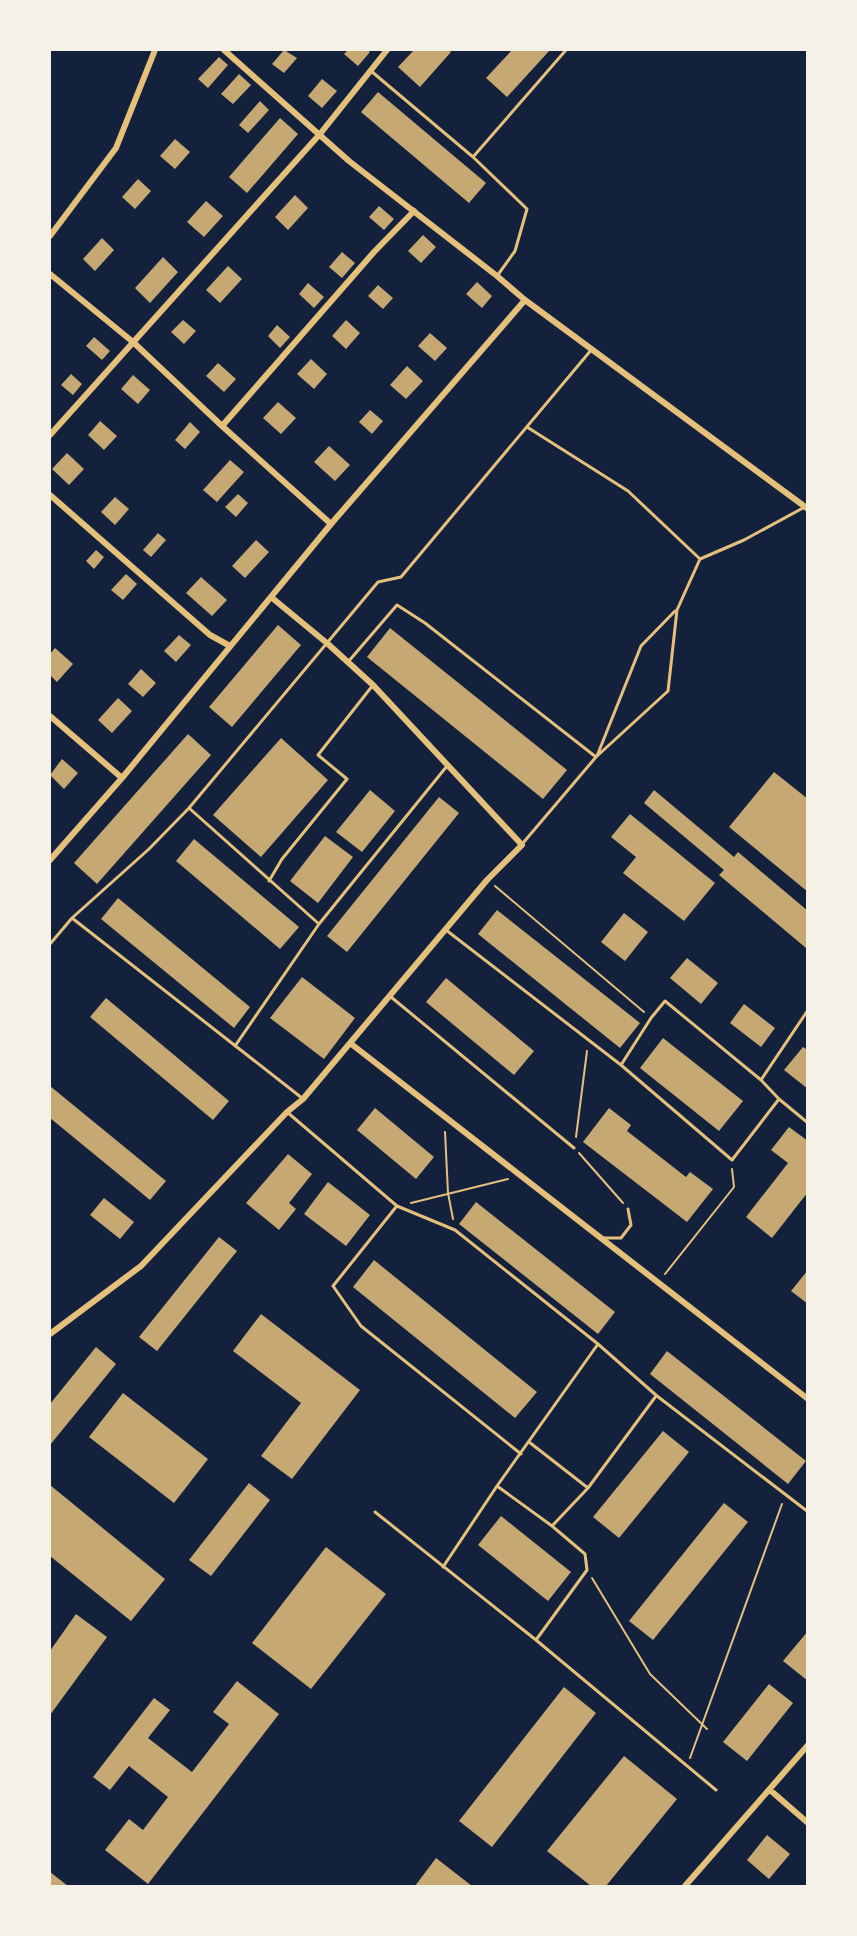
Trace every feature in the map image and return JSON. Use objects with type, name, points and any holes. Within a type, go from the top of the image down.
[{"type":"street","points":[[50,236],[116,148],[155,50]]},
{"type":"street","points":[[224,50],[348,161],[525,300],[806,508]]},
{"type":"street","points":[[50,435],[320,134],[387,50]]},
{"type":"street","points":[[222,426],[374,252],[414,211]]},
{"type":"street","points":[[50,274],[133,342],[331,524]]},
{"type":"street","points":[[50,860],[122,778],[331,524],[525,300]]},
{"type":"street","points":[[50,495],[210,635],[230,646]]},
{"type":"street","points":[[50,1334],[141,1266],[287,1112],[303,1099],[487,880],[522,844],[373,685],[271,597]]},
{"type":"street","points":[[50,716],[122,778]]},
{"type":"street","points":[[350,1043],[807,1400]]},
{"type":"street","points":[[685,1887],[807,1745]]},
{"type":"street","points":[[770,1790],[807,1823]]},
{"type":"lane","points":[[473,157],[566,50]]},
{"type":"lane","points":[[370,71],[473,157],[527,209],[515,251],[497,276]]},
{"type":"lane","points":[[50,944],[72,918],[149,849],[189,808],[378,582],[401,577],[592,349]]},
{"type":"lane","points":[[527,427],[628,491],[700,559]]},
{"type":"lane","points":[[522,844],[596,757],[668,691],[677,610],[700,559],[744,540],[806,508]]},
{"type":"lane","points":[[348,662],[397,605],[425,623],[596,757]]},
{"type":"lane","points":[[596,757],[642,646],[677,610]]},
{"type":"lane","points":[[269,880],[282,859],[348,779],[318,755],[373,685]]},
{"type":"lane","points":[[235,1046],[319,924],[449,765]]},
{"type":"lane","points":[[189,808],[319,924]]},
{"type":"lane","points":[[72,918],[303,1099]]},
{"type":"lane","points":[[445,930],[588,1042],[621,1065],[732,1160],[779,1099]]},
{"type":"lane","points":[[391,997],[574,1148]]},
{"type":"lane","points":[[621,1065],[651,1018],[665,1001],[761,1080],[807,1123]]},
{"type":"lane","points":[[761,1080],[807,1010]]},
{"type":"lane","points":[[287,1112],[397,1206],[455,1230],[598,1344],[657,1396],[807,1511]]},
{"type":"lane","points":[[397,1206],[333,1286],[361,1326],[521,1454]]},
{"type":"lane","points":[[601,1238],[621,1238],[631,1225],[628,1209]]},
{"type":"lane","points":[[443,1567],[497,1486],[598,1344]]},
{"type":"lane","points":[[552,1526],[588,1488],[657,1396]]},
{"type":"lane","points":[[529,1442],[588,1488]]},
{"type":"lane","points":[[497,1486],[552,1526],[585,1554],[587,1570],[536,1640]]},
{"type":"lane","points":[[375,1512],[536,1640],[716,1790]]},
{"type":"path","points":[[487,880],[651,1018]]},
{"type":"path","points":[[588,1042],[574,1148],[628,1209]]},
{"type":"path","points":[[445,1119],[448,1193],[455,1230]]},
{"type":"path","points":[[658,1283],[734,1187],[732,1160]]},
{"type":"path","points":[[397,1206],[521,1176]]},
{"type":"path","points":[[687,1767],[786,1494]]},
{"type":"path","points":[[587,1570],[650,1674],[707,1730]]},
{"type":"building","points":[[284,50],[297,58],[284,73],[272,64]]},
{"type":"building","points":[[348,50],[370,52],[358,66],[344,54]]},
{"type":"building","points":[[414,50],[448,50],[451,52],[420,87],[398,67]]},
{"type":"building","points":[[512,50],[550,50],[507,97],[486,78]]},
{"type":"building","points":[[219,57],[228,65],[208,88],[198,79]]},
{"type":"building","points":[[239,74],[251,85],[233,104],[221,94]]},
{"type":"building","points":[[322,79],[337,91],[322,108],[308,96]]},
{"type":"building","points":[[378,92],[486,183],[469,203],[361,112]]},
{"type":"building","points":[[260,101],[269,110],[248,133],[239,125]]},
{"type":"building","points":[[280,118],[298,134],[247,193],[229,177]]},
{"type":"building","points":[[175,139],[190,152],[175,169],[160,156]]},
{"type":"building","points":[[138,179],[151,191],[135,209],[122,197]]},
{"type":"building","points":[[295,195],[308,208],[288,230],[275,217]]},
{"type":"building","points":[[206,201],[223,216],[204,237],[187,222]]},
{"type":"building","points":[[379,206],[394,219],[384,230],[369,217]]},
{"type":"building","points":[[423,235],[436,247],[421,263],[408,251]]},
{"type":"building","points":[[102,238],[114,250],[95,271],[83,259]]},
{"type":"building","points":[[342,252],[355,263],[342,278],[329,267]]},
{"type":"building","points":[[163,257],[178,272],[150,303],[135,288]]},
{"type":"building","points":[[228,266],[242,279],[220,303],[206,290]]},
{"type":"building","points":[[477,282],[492,296],[482,308],[466,294]]},
{"type":"building","points":[[308,283],[324,297],[314,308],[299,294]]},
{"type":"building","points":[[378,285],[393,298],[383,309],[368,296]]},
{"type":"building","points":[[183,320],[196,331],[184,344],[171,332]]},
{"type":"building","points":[[346,320],[360,333],[346,349],[332,336]]},
{"type":"building","points":[[277,325],[290,337],[280,348],[268,336]]},
{"type":"building","points":[[430,333],[447,348],[435,361],[418,346]]},
{"type":"building","points":[[94,337],[110,351],[102,360],[86,346]]},
{"type":"building","points":[[311,359],[327,374],[314,389],[297,374]]},
{"type":"building","points":[[218,363],[236,379],[224,392],[206,376]]},
{"type":"building","points":[[407,366],[423,381],[406,399],[390,385]]},
{"type":"building","points":[[71,374],[82,384],[73,395],[61,385]]},
{"type":"building","points":[[133,375],[150,390],[138,404],[121,389]]},
{"type":"building","points":[[278,402],[296,418],[281,434],[263,418]]},
{"type":"building","points":[[370,410],[383,421],[372,434],[359,422]]},
{"type":"building","points":[[100,421],[117,436],[104,450],[88,435]]},
{"type":"building","points":[[190,422],[200,432],[185,449],[175,440]]},
{"type":"building","points":[[329,446],[350,465],[335,481],[314,462]]},
{"type":"building","points":[[67,453],[84,469],[69,485],[52,469]]},
{"type":"building","points":[[230,460],[244,472],[217,502],[203,490]]},
{"type":"building","points":[[238,494],[248,503],[236,517],[225,507]]},
{"type":"building","points":[[115,497],[129,509],[115,525],[101,512]]},
{"type":"building","points":[[158,533],[166,540],[151,557],[143,550]]},
{"type":"building","points":[[256,540],[269,552],[245,578],[232,566]]},
{"type":"building","points":[[96,550],[104,557],[94,569],[86,561]]},
{"type":"building","points":[[126,574],[137,584],[123,600],[111,590]]},
{"type":"building","points":[[201,577],[227,600],[212,616],[186,593]]},
{"type":"building","points":[[278,625],[301,645],[232,727],[209,707]]},
{"type":"building","points":[[390,628],[567,770],[543,799],[367,657]]},
{"type":"building","points":[[179,635],[191,645],[176,662],[164,651]]},
{"type":"building","points":[[55,648],[73,664],[57,682],[50,675],[50,654]]},
{"type":"building","points":[[141,669],[156,683],[143,697],[128,684]]},
{"type":"building","points":[[118,698],[132,711],[112,733],[98,720]]},
{"type":"building","points":[[188,734],[211,755],[97,884],[74,863]]},
{"type":"building","points":[[281,738],[328,780],[261,857],[213,815]]},
{"type":"building","points":[[62,759],[78,773],[64,789],[50,775]]},
{"type":"building","points":[[774,772],[808,799],[808,892],[729,827]]},
{"type":"building","points":[[370,790],[395,811],[362,852],[336,832]]},
{"type":"building","points":[[654,790],[734,857],[738,852],[808,911],[806,948],[719,875],[724,870],[644,803]]},
{"type":"building","points":[[439,797],[459,813],[347,952],[327,936]]},
{"type":"building","points":[[630,814],[715,883],[684,921],[623,873],[636,857],[611,837]]},
{"type":"building","points":[[325,836],[353,857],[318,903],[290,881]]},
{"type":"building","points":[[194,839],[299,927],[280,949],[176,861]]},
{"type":"building","points":[[118,898],[250,1007],[234,1028],[101,919]]},
{"type":"building","points":[[497,910],[640,1023],[620,1048],[478,934]]},
{"type":"building","points":[[624,913],[648,932],[625,961],[601,942]]},
{"type":"building","points":[[687,958],[718,983],[701,1004],[670,978]]},
{"type":"building","points":[[302,977],[355,1018],[324,1059],[270,1018]]},
{"type":"building","points":[[446,978],[534,1051],[514,1075],[426,1002]]},
{"type":"building","points":[[106,998],[229,1101],[213,1120],[90,1017]]},
{"type":"building","points":[[744,1004],[775,1028],[761,1047],[730,1023]]},
{"type":"building","points":[[663,1038],[743,1101],[719,1131],[640,1068]]},
{"type":"building","points":[[803,1047],[808,1050],[808,1089],[784,1070]]},
{"type":"building","points":[[50,1086],[166,1181],[150,1200],[50,1118]]},
{"type":"building","points":[[375,1108],[434,1157],[416,1179],[357,1130]]},
{"type":"building","points":[[609,1108],[631,1125],[627,1131],[686,1177],[690,1172],[713,1189],[687,1222],[583,1142]]},
{"type":"building","points":[[789,1127],[808,1141],[808,1192],[772,1238],[746,1217],[788,1163],[771,1150]]},
{"type":"building","points":[[288,1154],[312,1174],[289,1203],[296,1209],[279,1230],[246,1203]]},
{"type":"building","points":[[328,1182],[370,1215],[346,1246],[304,1214]]},
{"type":"building","points":[[104,1198],[134,1222],[120,1239],[90,1215]]},
{"type":"building","points":[[476,1202],[615,1312],[598,1334],[459,1224]]},
{"type":"building","points":[[219,1237],[237,1251],[157,1351],[139,1337]]},
{"type":"building","points":[[374,1260],[537,1392],[515,1418],[353,1287]]},
{"type":"building","points":[[808,1270],[808,1304],[791,1291]]},
{"type":"building","points":[[261,1314],[360,1390],[292,1479],[261,1456],[301,1403],[233,1351]]},
{"type":"building","points":[[96,1347],[116,1364],[50,1445],[50,1404]]},
{"type":"building","points":[[667,1351],[806,1461],[788,1484],[650,1374]]},
{"type":"building","points":[[123,1393],[208,1459],[174,1503],[89,1437]]},
{"type":"building","points":[[663,1431],[689,1452],[619,1538],[593,1517]]},
{"type":"building","points":[[249,1483],[270,1500],[211,1576],[189,1560]]},
{"type":"building","points":[[50,1485],[165,1579],[131,1621],[50,1556]]},
{"type":"building","points":[[724,1503],[748,1522],[653,1640],[629,1621]]},
{"type":"building","points":[[501,1516],[571,1572],[548,1601],[478,1545]]},
{"type":"building","points":[[326,1547],[386,1594],[311,1689],[252,1643]]},
{"type":"building","points":[[76,1614],[107,1637],[50,1715],[50,1651]]},
{"type":"building","points":[[808,1631],[808,1681],[783,1661]]},
{"type":"building","points":[[237,1681],[279,1714],[148,1884],[105,1850],[129,1819],[143,1830],[168,1797],[129,1766],[110,1790],[93,1777],[154,1698],[170,1710],[148,1738],[192,1772],[229,1724],[213,1712]]},
{"type":"building","points":[[769,1684],[793,1703],[747,1761],[723,1742]]},
{"type":"building","points":[[564,1687],[596,1713],[492,1847],[459,1821]]},
{"type":"building","points":[[624,1756],[677,1799],[606,1886],[591,1886],[547,1851]]},
{"type":"building","points":[[767,1835],[790,1854],[769,1879],[747,1860]]},
{"type":"building","points":[[436,1858],[472,1886],[415,1886]]},
{"type":"building","points":[[50,1872],[68,1886],[50,1886]]}]
